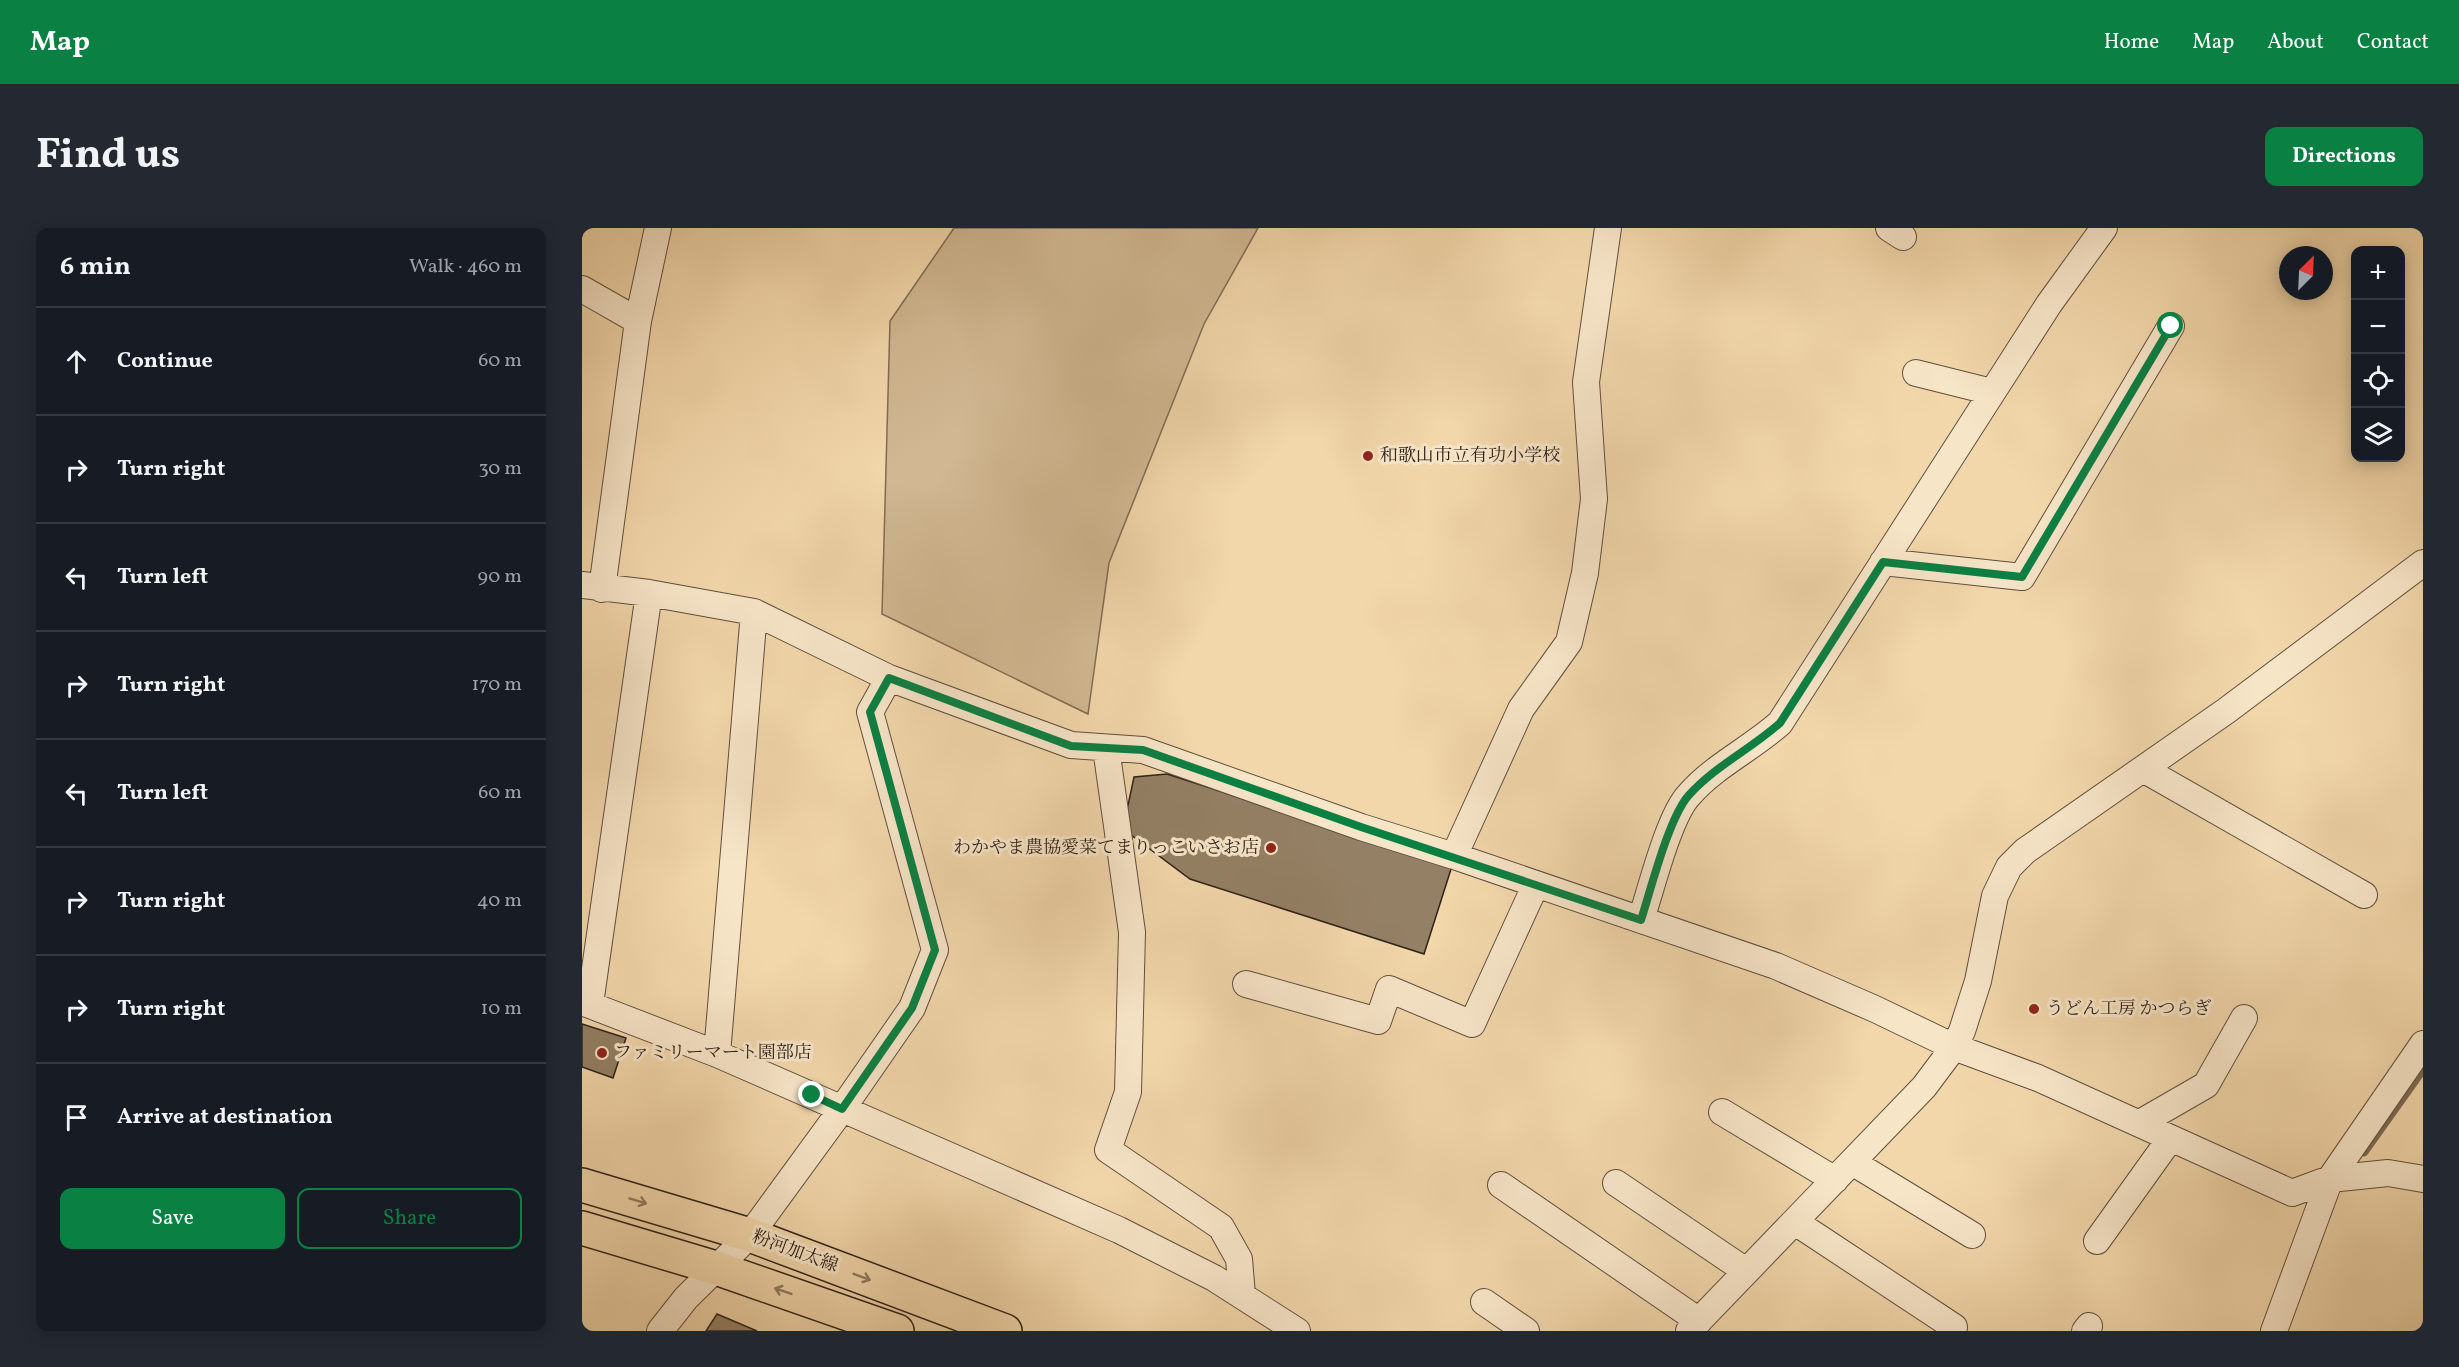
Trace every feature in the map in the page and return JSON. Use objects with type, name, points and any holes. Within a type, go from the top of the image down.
[{"type":"main road","name":"粉河加太線","points":[[582,1185],[750,1235],[1005,1331]]},
{"type":"main road","points":[[582,1228],[716,1268],[897,1331]]},
{"type":"street","points":[[658,228],[638,321],[592,587],[649,593],[754,612],[889,678],[1071,746],[1143,750],[1361,827],[1454,856],[1776,966],[1875,1009],[1954,1047],[2038,1078],[2292,1193],[2330,1179],[2388,1173],[2423,1179]]},
{"type":"street","points":[[1454,856],[1521,709],[1569,642],[1585,573],[1594,499],[1586,382],[1608,228]]},
{"type":"street","points":[[1641,920],[1674,820],[1688,796],[1709,776],[1760,741],[1780,723],[2049,304],[2104,228]]},
{"type":"street","points":[[582,289],[638,321]]},
{"type":"street","points":[[1883,562],[2022,577],[2171,326]]},
{"type":"street","points":[[1916,373],[1992,392]]},
{"type":"street","points":[[1501,1185],[1694,1326],[1924,1086],[1954,1047],[1962,1031],[1978,981],[1995,896],[2009,867],[2025,851],[2226,711],[2423,562]]},
{"type":"street","points":[[649,593],[586,1003],[717,1054],[1119,1230],[1214,1278],[1297,1331]]},
{"type":"street","points":[[717,1054],[754,612]]},
{"type":"street","points":[[660,1331],[686,1298],[750,1235],[842,1109],[912,1008],[935,950],[870,712],[889,678]]},
{"type":"street","points":[[1107,748],[1132,932],[1128,1092],[1108,1150],[1221,1227],[1239,1259],[1242,1295]]},
{"type":"street","points":[[2143,769],[2364,895]]},
{"type":"street","points":[[1246,984],[1378,1021],[1389,989],[1472,1024],[1536,884]]},
{"type":"street","points":[[2140,1123],[2206,1085],[2244,1018]]},
{"type":"street","points":[[2274,1331],[2330,1179],[2423,1044]]},
{"type":"street","points":[[1722,1112],[1972,1235]]},
{"type":"street","points":[[2097,1241],[2170,1139]]},
{"type":"street","points":[[1616,1184],[1746,1271]]},
{"type":"street","points":[[1794,1222],[1954,1327]]},
{"type":"street","points":[[1484,1302],[1526,1331]]},
{"type":"shaded area","points":[[954,228],[1258,228],[1204,324],[1109,563],[1088,714],[882,614],[890,321]]},
{"type":"building","name":"わかやま農協愛菜てまりっこいさお店","points":[[1167,774],[1452,866],[1424,954],[1190,879],[1123,829],[1134,777]]},
{"type":"building","name":"ファミリーマート園部店","points":[[582,1024],[626,1038],[613,1078],[582,1067]]},
{"type":"building","points":[[717,1314],[757,1331],[706,1331]]},
{"type":"waterway","points":[[2364,1152],[2423,1069]]},
{"type":"place","name":"和歌山市立有功小学校","points":[[1368,456]]},
{"type":"place","name":"わかやま農協愛菜てまりっこいさお店","points":[[1271,848]]},
{"type":"place","name":"うどん工房 かつらぎ","points":[[2034,1009]]},
{"type":"place","name":"ファミリーマート園部店","points":[[602,1053]]},
{"type":"route","points":[[812,1095],[842,1109],[912,1008],[935,950],[870,712],[889,678],[1071,746],[1143,750],[1361,827],[1641,920],[1674,820],[1688,796],[1709,776],[1760,741],[1780,723],[1883,562],[2022,577],[2171,326]]}]
